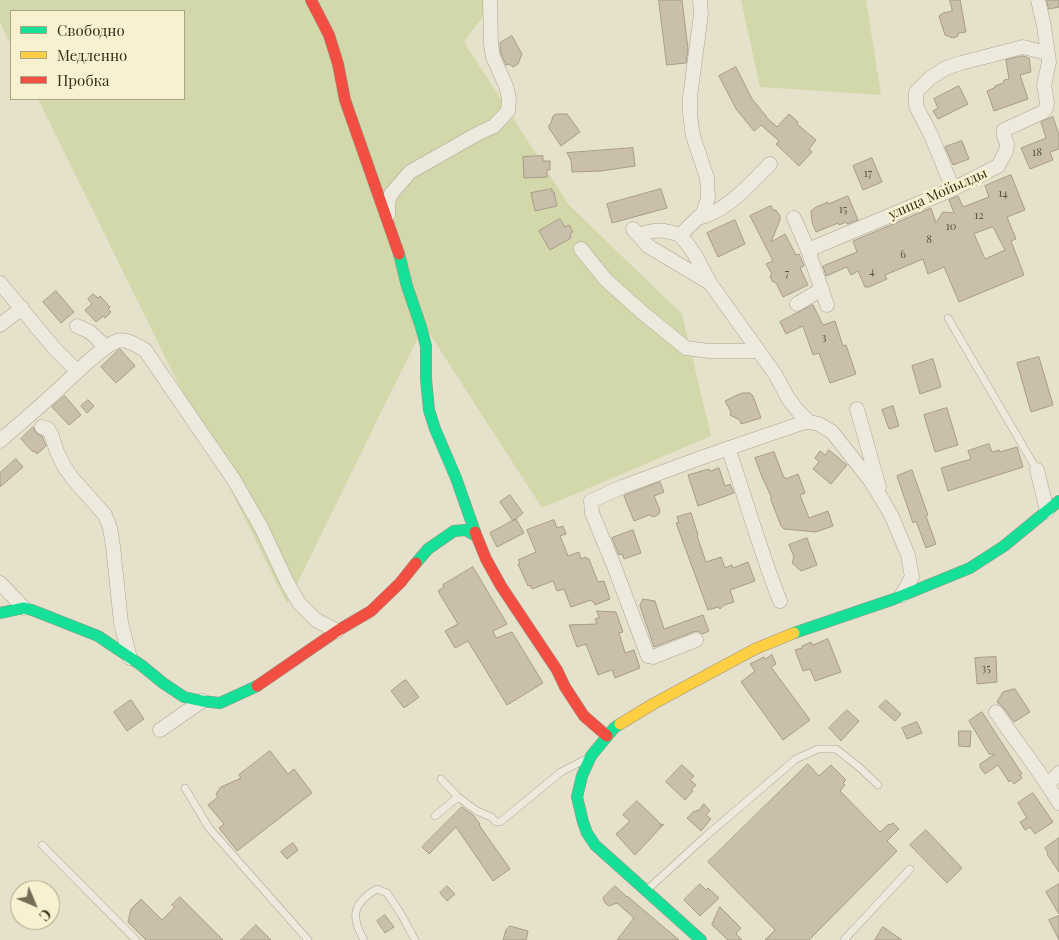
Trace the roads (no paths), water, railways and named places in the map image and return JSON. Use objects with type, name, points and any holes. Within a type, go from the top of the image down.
[{"type":"street","points":[[310,0],[329,35],[338,64],[345,100],[398,249],[407,286],[426,346],[426,379],[429,410],[456,478],[476,536],[501,586],[557,670],[565,687],[584,716],[607,736]]},
{"type":"street","points":[[388,217],[388,202],[391,194],[410,172],[476,134],[494,126],[508,111],[509,99],[506,86],[493,58],[490,0]]},
{"type":"street","points":[[680,234],[703,212],[708,198],[707,178],[693,136],[690,114],[690,96],[701,14],[700,0]]},
{"type":"street","points":[[1038,0],[1052,59]]},
{"type":"street","points":[[953,189],[931,135],[916,106],[916,92],[930,78],[946,68],[1023,47],[1052,59]]},
{"type":"street","name":"улица Мойылды","points":[[808,250],[953,189],[998,166],[1006,151],[1007,144],[1004,130],[1043,112],[1046,108],[1044,85],[1052,59]]},
{"type":"street","points":[[698,218],[707,216],[721,208],[744,190],[770,164]]},
{"type":"street","points":[[794,218],[828,305]]},
{"type":"street","points":[[710,283],[648,246],[636,232],[653,230],[680,234],[695,255],[710,283],[775,374],[788,398],[809,422]]},
{"type":"street","points":[[581,249],[606,280],[686,348],[709,351],[758,351]]},
{"type":"street","points":[[0,283],[54,348],[77,372]]},
{"type":"street","points":[[797,304],[822,289]]},
{"type":"street","points":[[0,326],[22,308]]},
{"type":"street","points":[[77,326],[90,332],[106,347]]},
{"type":"street","points":[[0,441],[106,347],[119,340],[132,342],[145,350],[234,480],[261,527],[288,584],[299,602],[316,620],[338,631]]},
{"type":"street","points":[[857,409],[883,501]]},
{"type":"street","points":[[696,640],[653,658],[648,656],[592,513],[591,501],[622,487],[794,425],[809,422],[819,424],[832,432],[870,480],[892,517],[908,556],[912,577],[902,595]]},
{"type":"street","points":[[42,427],[48,429],[64,466],[105,515],[110,528],[121,623],[130,658]]},
{"type":"street","points":[[728,448],[780,601]]},
{"type":"street","points":[[1037,470],[1047,511]]},
{"type":"street","points":[[700,940],[595,846],[587,833],[577,797],[582,776],[591,756],[607,736],[614,728],[653,704],[754,649],[970,568],[1004,546],[1059,501]]},
{"type":"street","points":[[0,613],[24,608],[98,636],[184,696],[220,703],[256,687],[338,631],[371,611],[400,583],[428,548],[454,531],[466,530],[476,536]]},
{"type":"street","points":[[0,584],[24,608]]},
{"type":"street","points":[[160,730],[202,701]]},
{"type":"street","points":[[996,712],[1048,784],[1059,803]]},
{"type":"street","points":[[1048,784],[1059,773]]},
{"type":"lane","points":[[948,318],[1037,470]]},
{"type":"lane","points":[[646,891],[706,836],[796,759],[804,755],[818,749],[836,749],[878,785]]},
{"type":"lane","points":[[441,779],[458,798],[496,822],[500,822],[562,772],[591,756]]},
{"type":"lane","points":[[186,788],[208,828],[308,940]]},
{"type":"lane","points":[[435,816],[458,798]]},
{"type":"lane","points":[[42,845],[136,940]]},
{"type":"lane","points":[[844,940],[910,869]]},
{"type":"lane","points":[[364,940],[356,923],[356,908],[364,896],[377,889],[387,893],[416,940]]}]
